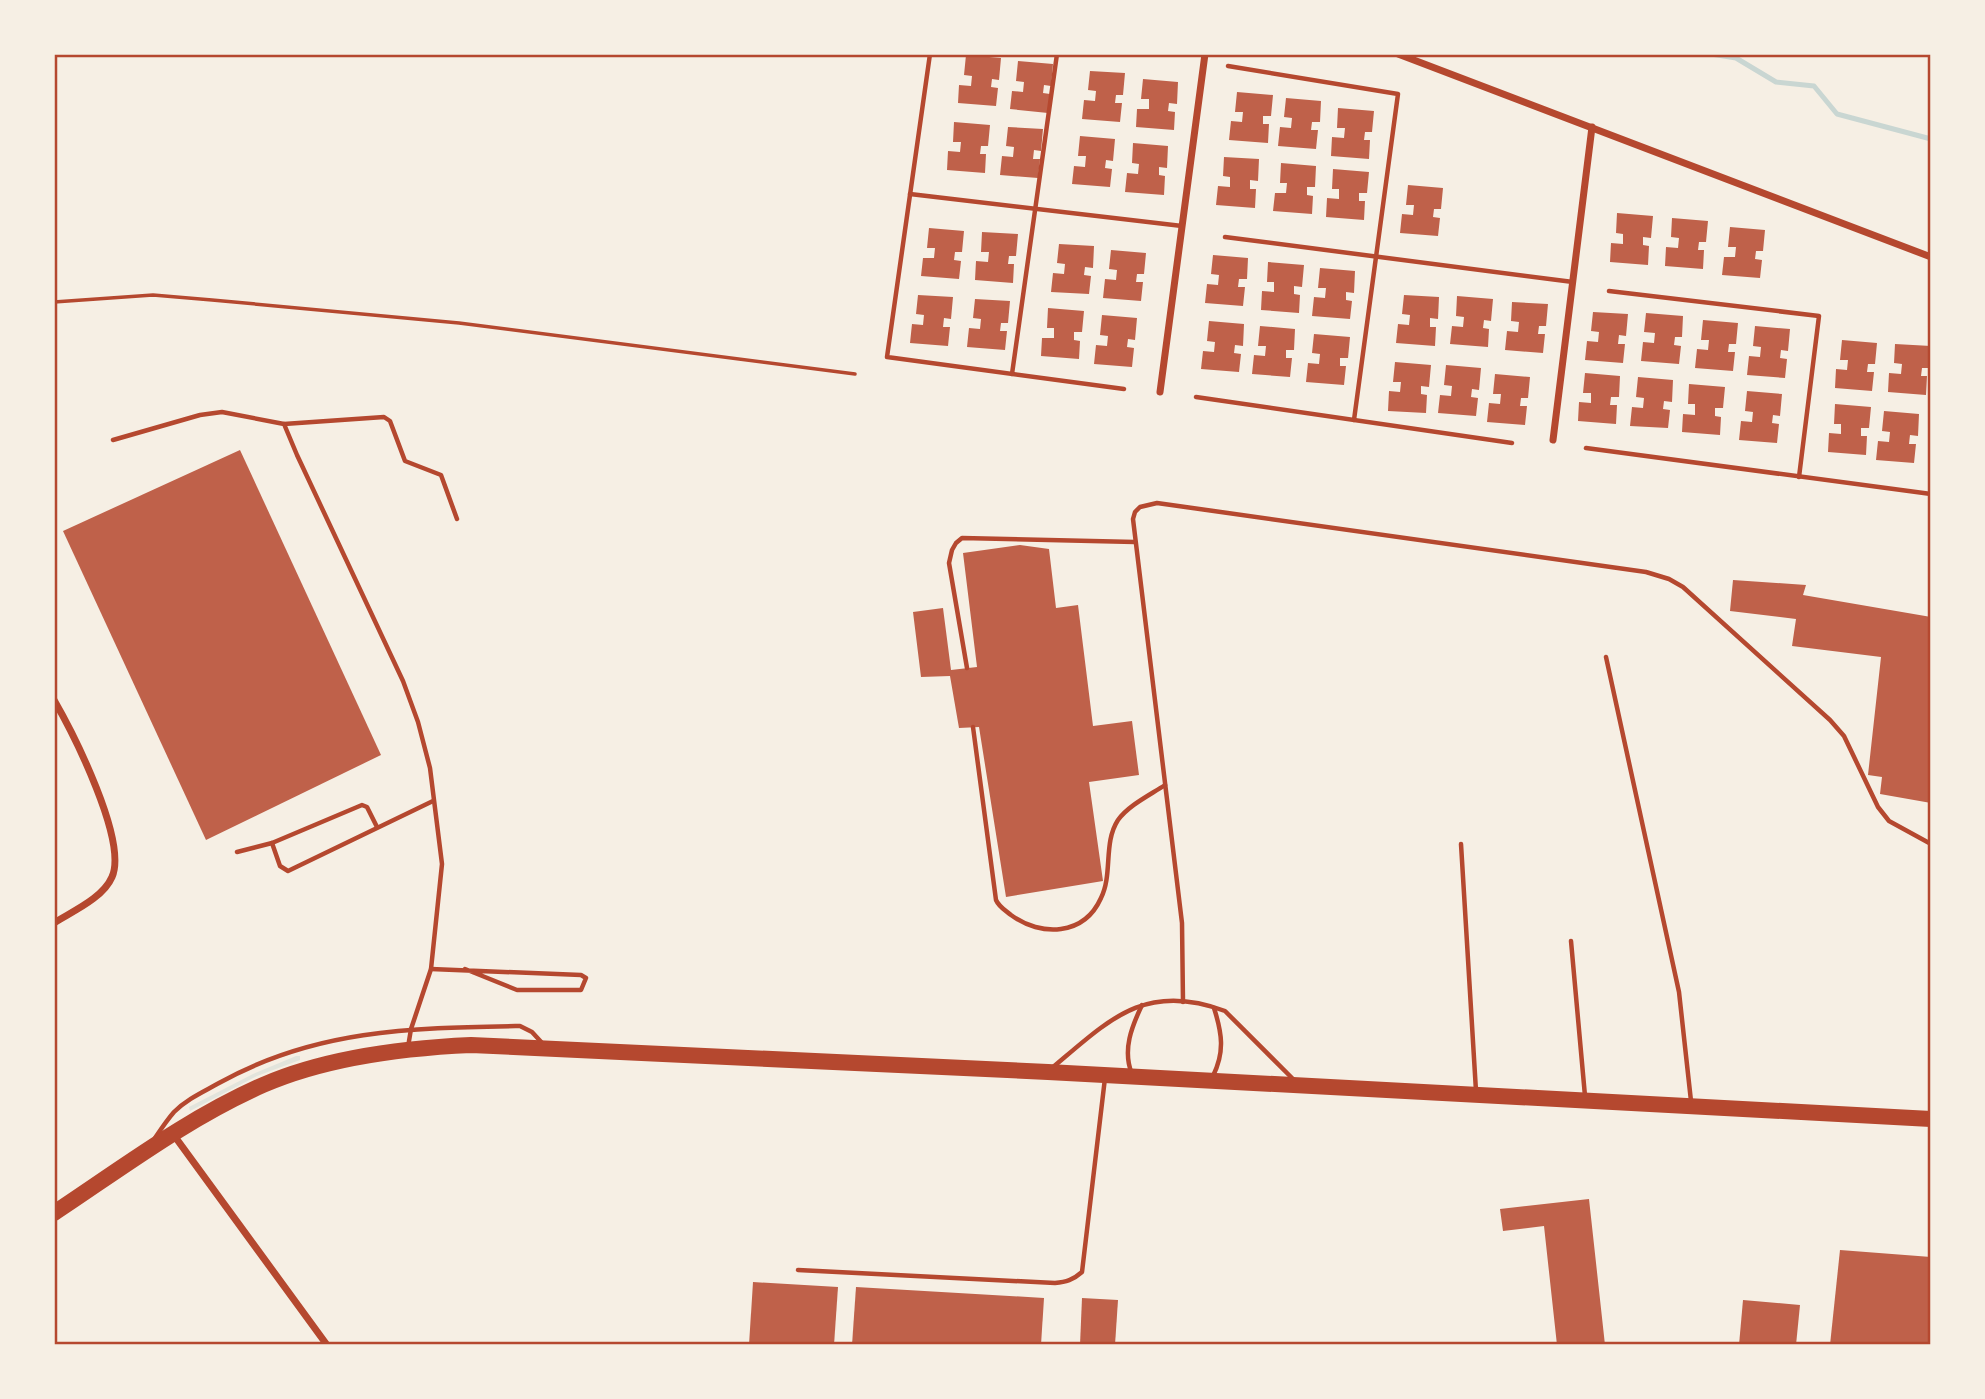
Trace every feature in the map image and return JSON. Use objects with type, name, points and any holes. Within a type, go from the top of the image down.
[{"type":"main road","points":[[54,1213],[173,1133],[263,1085],[348,1060],[408,1048],[471,1045],[545,1047],[1931,1119]]},
{"type":"street","points":[[1160,392],[1205,54]]},
{"type":"street","points":[[1398,54],[1931,257]]},
{"type":"street","points":[[1553,440],[1592,127]]},
{"type":"street","points":[[54,700],[76,740],[109,824],[115,868],[104,890],[54,923]]},
{"type":"street","points":[[173,1133],[327,1345]]},
{"type":"lane","points":[[930,54],[887,357],[1124,389]]},
{"type":"lane","points":[[1012,374],[1057,54]]},
{"type":"lane","points":[[1228,66],[1398,94],[1354,420]]},
{"type":"lane","points":[[910,194],[1182,226]]},
{"type":"lane","points":[[1225,237],[1573,282]]},
{"type":"lane","points":[[1609,291],[1819,316],[1799,477]]},
{"type":"lane","points":[[1196,397],[1511,443]]},
{"type":"lane","points":[[113,440],[200,415],[222,412],[284,424],[384,417],[390,421],[405,461],[441,475],[457,519]]},
{"type":"lane","points":[[284,424],[403,681],[418,722],[430,768],[442,864],[431,969],[411,1030],[408,1048]]},
{"type":"lane","points":[[1586,448],[1931,494]]},
{"type":"lane","points":[[1183,1002],[1182,923],[1135,542],[1135,512],[1140,507],[1157,503],[1646,572],[1669,579],[1683,587],[1830,720],[1844,736],[1878,807],[1889,821],[1931,844]]},
{"type":"lane","points":[[967,668],[949,563],[956,543],[962,538],[1135,542]]},
{"type":"lane","points":[[1606,657],[1679,992],[1692,1106]]},
{"type":"lane","points":[[973,727],[996,901],[1022,923],[1038,929],[1065,930],[1085,920],[1101,899],[1113,831],[1119,819],[1165,785]]},
{"type":"lane","points":[[272,843],[280,866],[288,871],[434,801]]},
{"type":"lane","points":[[237,852],[272,843],[362,805],[367,807],[377,827]]},
{"type":"lane","points":[[1461,844],[1476,1096]]},
{"type":"lane","points":[[1571,941],[1586,1101]]},
{"type":"lane","points":[[431,969],[465,969],[581,975],[586,978],[581,990],[517,990],[465,969]]},
{"type":"lane","points":[[1048,1072],[1120,1013],[1142,1004],[1168,1000],[1225,1011],[1299,1085]]},
{"type":"lane","points":[[1133,1077],[1129,1067],[1128,1045],[1132,1025],[1142,1004]]},
{"type":"lane","points":[[1211,1080],[1218,1066],[1222,1040],[1214,1007]]},
{"type":"lane","points":[[143,1154],[174,1113],[188,1100],[237,1073],[318,1043],[355,1035],[411,1030],[520,1026],[532,1032],[545,1047]]},
{"type":"lane","points":[[798,1270],[1055,1283],[1075,1278],[1082,1272],[1105,1075]]},
{"type":"path","points":[[54,302],[153,295],[212,300],[459,323],[855,374]]},
{"type":"shaded area","points":[[300,1056],[300,1060],[257,1076],[190,1111],[189,1107],[253,1074]]},
{"type":"building","points":[[966,55],[1001,58],[999,80],[992,79],[991,87],[998,88],[996,106],[958,103],[959,85],[971,86],[972,76],[964,75]]},
{"type":"building","points":[[1018,61],[1053,64],[1051,86],[1044,85],[1043,93],[1050,94],[1048,113],[1010,109],[1012,91],[1023,92],[1024,82],[1016,81]]},
{"type":"building","points":[[1090,71],[1125,73],[1123,95],[1116,95],[1115,103],[1122,103],[1120,122],[1082,119],[1084,100],[1095,101],[1096,91],[1088,90]]},
{"type":"building","points":[[1143,79],[1178,82],[1177,104],[1169,103],[1168,111],[1175,112],[1174,130],[1136,127],[1137,109],[1149,109],[1149,99],[1141,99]]},
{"type":"building","points":[[1237,92],[1273,95],[1271,116],[1263,116],[1263,124],[1269,124],[1268,143],[1229,140],[1231,121],[1242,122],[1243,112],[1235,112]]},
{"type":"building","points":[[1286,98],[1321,101],[1320,122],[1312,122],[1311,130],[1318,130],[1316,149],[1278,146],[1280,127],[1291,128],[1292,118],[1284,117]]},
{"type":"building","points":[[1338,108],[1374,111],[1372,132],[1365,132],[1364,140],[1370,140],[1369,159],[1331,156],[1332,137],[1344,138],[1345,128],[1337,128]]},
{"type":"building","points":[[954,122],[990,125],[988,146],[981,146],[980,154],[986,154],[985,173],[947,170],[948,151],[960,152],[961,142],[953,142]]},
{"type":"building","points":[[1008,127],[1043,129],[1041,151],[1034,150],[1033,159],[1040,159],[1038,178],[1000,175],[1002,156],[1013,157],[1014,147],[1006,146]]},
{"type":"building","points":[[1080,136],[1115,139],[1113,161],[1106,160],[1105,168],[1112,169],[1110,187],[1072,184],[1074,166],[1085,167],[1086,156],[1078,156]]},
{"type":"building","points":[[1133,143],[1168,146],[1167,168],[1159,167],[1159,175],[1165,176],[1164,195],[1125,192],[1127,173],[1138,174],[1139,164],[1132,163]]},
{"type":"building","points":[[1224,157],[1259,159],[1258,181],[1250,180],[1250,189],[1256,189],[1255,208],[1216,205],[1218,186],[1230,187],[1230,177],[1223,176]]},
{"type":"building","points":[[1281,163],[1316,166],[1315,187],[1307,187],[1307,195],[1313,196],[1312,214],[1273,211],[1275,193],[1286,193],[1287,183],[1280,183]]},
{"type":"building","points":[[1333,169],[1369,172],[1367,193],[1359,193],[1359,201],[1365,201],[1364,220],[1326,217],[1327,198],[1339,199],[1339,189],[1332,189]]},
{"type":"building","points":[[1408,185],[1443,188],[1441,209],[1434,209],[1433,217],[1440,218],[1438,236],[1400,233],[1402,214],[1413,215],[1414,205],[1406,205]]},
{"type":"building","points":[[1617,213],[1653,216],[1651,238],[1643,237],[1643,245],[1649,246],[1648,265],[1610,262],[1611,243],[1623,244],[1623,234],[1616,233]]},
{"type":"building","points":[[1672,218],[1708,221],[1706,242],[1699,242],[1698,250],[1704,250],[1703,269],[1665,266],[1666,247],[1678,248],[1679,238],[1671,237]]},
{"type":"building","points":[[1730,227],[1765,230],[1763,251],[1756,251],[1755,259],[1762,260],[1760,278],[1722,275],[1724,257],[1735,257],[1736,247],[1728,247]]},
{"type":"building","points":[[929,228],[964,231],[962,252],[955,252],[954,260],[961,261],[959,279],[921,276],[923,258],[934,258],[935,248],[927,248]]},
{"type":"building","points":[[982,232],[1018,234],[1016,256],[1009,256],[1008,264],[1014,264],[1013,283],[975,280],[976,261],[988,262],[989,252],[981,252]]},
{"type":"building","points":[[1059,244],[1094,246],[1093,268],[1085,267],[1084,275],[1091,276],[1089,294],[1051,292],[1053,273],[1064,274],[1065,264],[1057,263]]},
{"type":"building","points":[[1111,250],[1146,253],[1144,274],[1137,274],[1136,282],[1143,282],[1141,301],[1103,298],[1105,279],[1116,280],[1117,270],[1109,269]]},
{"type":"building","points":[[1213,255],[1248,258],[1247,279],[1239,279],[1238,287],[1245,287],[1243,306],[1205,303],[1207,284],[1218,285],[1219,275],[1211,274]]},
{"type":"building","points":[[1268,262],[1304,265],[1302,287],[1294,286],[1294,294],[1300,295],[1299,313],[1261,310],[1262,291],[1274,292],[1274,282],[1267,282]]},
{"type":"building","points":[[1320,268],[1355,271],[1354,293],[1346,292],[1346,300],[1352,301],[1350,319],[1312,316],[1314,297],[1325,298],[1326,288],[1318,288]]},
{"type":"building","points":[[918,295],[953,297],[951,319],[944,318],[943,327],[950,327],[948,346],[910,343],[912,324],[923,325],[924,315],[916,314]]},
{"type":"building","points":[[1404,295],[1439,297],[1438,319],[1430,318],[1430,327],[1436,327],[1435,346],[1396,343],[1398,324],[1409,325],[1410,315],[1402,314]]},
{"type":"building","points":[[1457,296],[1493,299],[1491,321],[1484,320],[1483,328],[1489,329],[1488,347],[1450,344],[1452,326],[1463,327],[1464,317],[1456,316]]},
{"type":"building","points":[[975,299],[1010,301],[1008,323],[1001,323],[1000,331],[1007,331],[1005,350],[967,347],[969,328],[980,329],[981,319],[973,318]]},
{"type":"building","points":[[1512,302],[1548,304],[1546,326],[1539,326],[1538,334],[1545,334],[1543,353],[1505,350],[1507,331],[1518,332],[1519,322],[1511,321]]},
{"type":"building","points":[[1048,308],[1084,311],[1082,332],[1074,332],[1074,340],[1080,341],[1079,359],[1041,356],[1042,338],[1054,338],[1054,328],[1047,328]]},
{"type":"building","points":[[1593,312],[1628,314],[1626,336],[1619,335],[1618,344],[1625,344],[1623,363],[1585,360],[1587,341],[1598,342],[1599,332],[1591,331]]},
{"type":"building","points":[[1646,313],[1683,316],[1682,337],[1675,337],[1674,345],[1681,346],[1679,364],[1641,361],[1643,342],[1654,343],[1655,333],[1644,332]]},
{"type":"building","points":[[1102,315],[1137,318],[1135,340],[1128,339],[1127,347],[1134,348],[1132,367],[1094,364],[1096,345],[1107,346],[1108,336],[1100,335]]},
{"type":"building","points":[[1703,320],[1738,323],[1736,344],[1729,344],[1728,352],[1735,352],[1733,371],[1695,368],[1697,349],[1708,350],[1709,340],[1701,340]]},
{"type":"building","points":[[1209,321],[1244,324],[1243,346],[1235,345],[1234,353],[1241,354],[1239,372],[1201,369],[1203,351],[1214,352],[1215,342],[1207,341]]},
{"type":"building","points":[[1260,326],[1295,329],[1294,350],[1286,350],[1286,358],[1292,358],[1290,377],[1252,374],[1254,355],[1265,356],[1266,346],[1258,346]]},
{"type":"building","points":[[1755,326],[1790,329],[1788,351],[1781,350],[1780,358],[1787,359],[1785,378],[1747,375],[1749,356],[1760,357],[1761,347],[1753,346]]},
{"type":"building","points":[[1314,334],[1350,337],[1348,358],[1340,358],[1340,366],[1346,366],[1344,385],[1306,382],[1308,363],[1319,364],[1320,354],[1312,353]]},
{"type":"building","points":[[1842,340],[1877,343],[1875,364],[1868,364],[1867,372],[1874,372],[1872,391],[1835,388],[1836,369],[1847,370],[1848,360],[1840,360]]},
{"type":"building","points":[[1895,344],[1931,346],[1929,368],[1922,368],[1921,376],[1927,376],[1926,395],[1888,392],[1889,373],[1901,374],[1902,364],[1894,363]]},
{"type":"building","points":[[1395,362],[1431,365],[1429,387],[1421,386],[1421,394],[1427,395],[1426,413],[1388,411],[1389,391],[1400,392],[1401,382],[1393,382]]},
{"type":"building","points":[[1446,365],[1481,368],[1479,390],[1472,389],[1471,397],[1478,398],[1476,416],[1438,413],[1440,395],[1451,396],[1452,386],[1444,385]]},
{"type":"building","points":[[1585,373],[1620,376],[1619,397],[1611,397],[1610,405],[1617,405],[1616,424],[1578,421],[1579,402],[1591,403],[1591,393],[1583,393]]},
{"type":"building","points":[[1495,374],[1530,377],[1528,398],[1521,398],[1520,406],[1527,406],[1525,425],[1487,422],[1489,403],[1500,404],[1501,394],[1493,394]]},
{"type":"building","points":[[1638,377],[1673,380],[1672,402],[1664,401],[1663,409],[1670,410],[1668,428],[1630,426],[1632,407],[1643,408],[1644,398],[1636,397]]},
{"type":"building","points":[[1689,384],[1725,387],[1723,408],[1715,408],[1715,416],[1721,417],[1720,435],[1682,432],[1683,414],[1695,415],[1695,404],[1688,404]]},
{"type":"building","points":[[1747,391],[1782,394],[1780,416],[1773,415],[1772,423],[1779,424],[1777,443],[1739,440],[1741,421],[1752,422],[1753,412],[1745,411]]},
{"type":"building","points":[[1835,404],[1871,407],[1869,428],[1861,428],[1861,436],[1867,436],[1866,455],[1828,452],[1829,433],[1841,434],[1841,424],[1834,424]]},
{"type":"building","points":[[1884,411],[1919,414],[1918,436],[1910,435],[1909,444],[1916,444],[1914,463],[1876,460],[1878,441],[1889,442],[1890,432],[1882,431]]},
{"type":"building","points":[[240,450],[381,755],[206,840],[63,531]]},
{"type":"building","points":[[1020,545],[1049,549],[1056,608],[1078,605],[1093,726],[1132,721],[1139,775],[1089,782],[1103,881],[1006,897],[979,727],[959,728],[950,676],[921,677],[913,612],[943,608],[951,670],[977,667],[963,553]]},
{"type":"building","points":[[1733,580],[1806,585],[1803,595],[1931,617],[1931,803],[1880,794],[1882,777],[1868,775],[1881,657],[1792,646],[1796,619],[1730,611]]},
{"type":"building","points":[[1589,1199],[1605,1345],[1557,1345],[1544,1226],[1503,1231],[1500,1209]]},
{"type":"building","points":[[1840,1250],[1931,1257],[1931,1345],[1830,1345]]},
{"type":"building","points":[[753,1282],[838,1287],[834,1345],[749,1345]]},
{"type":"building","points":[[856,1287],[1044,1298],[1041,1345],[852,1345]]},
{"type":"building","points":[[1082,1298],[1118,1300],[1115,1345],[1080,1345]]},
{"type":"building","points":[[1743,1300],[1800,1305],[1796,1345],[1739,1345]]},
{"type":"waterway","points":[[1711,54],[1736,58],[1776,82],[1814,86],[1837,114],[1931,139]]}]
